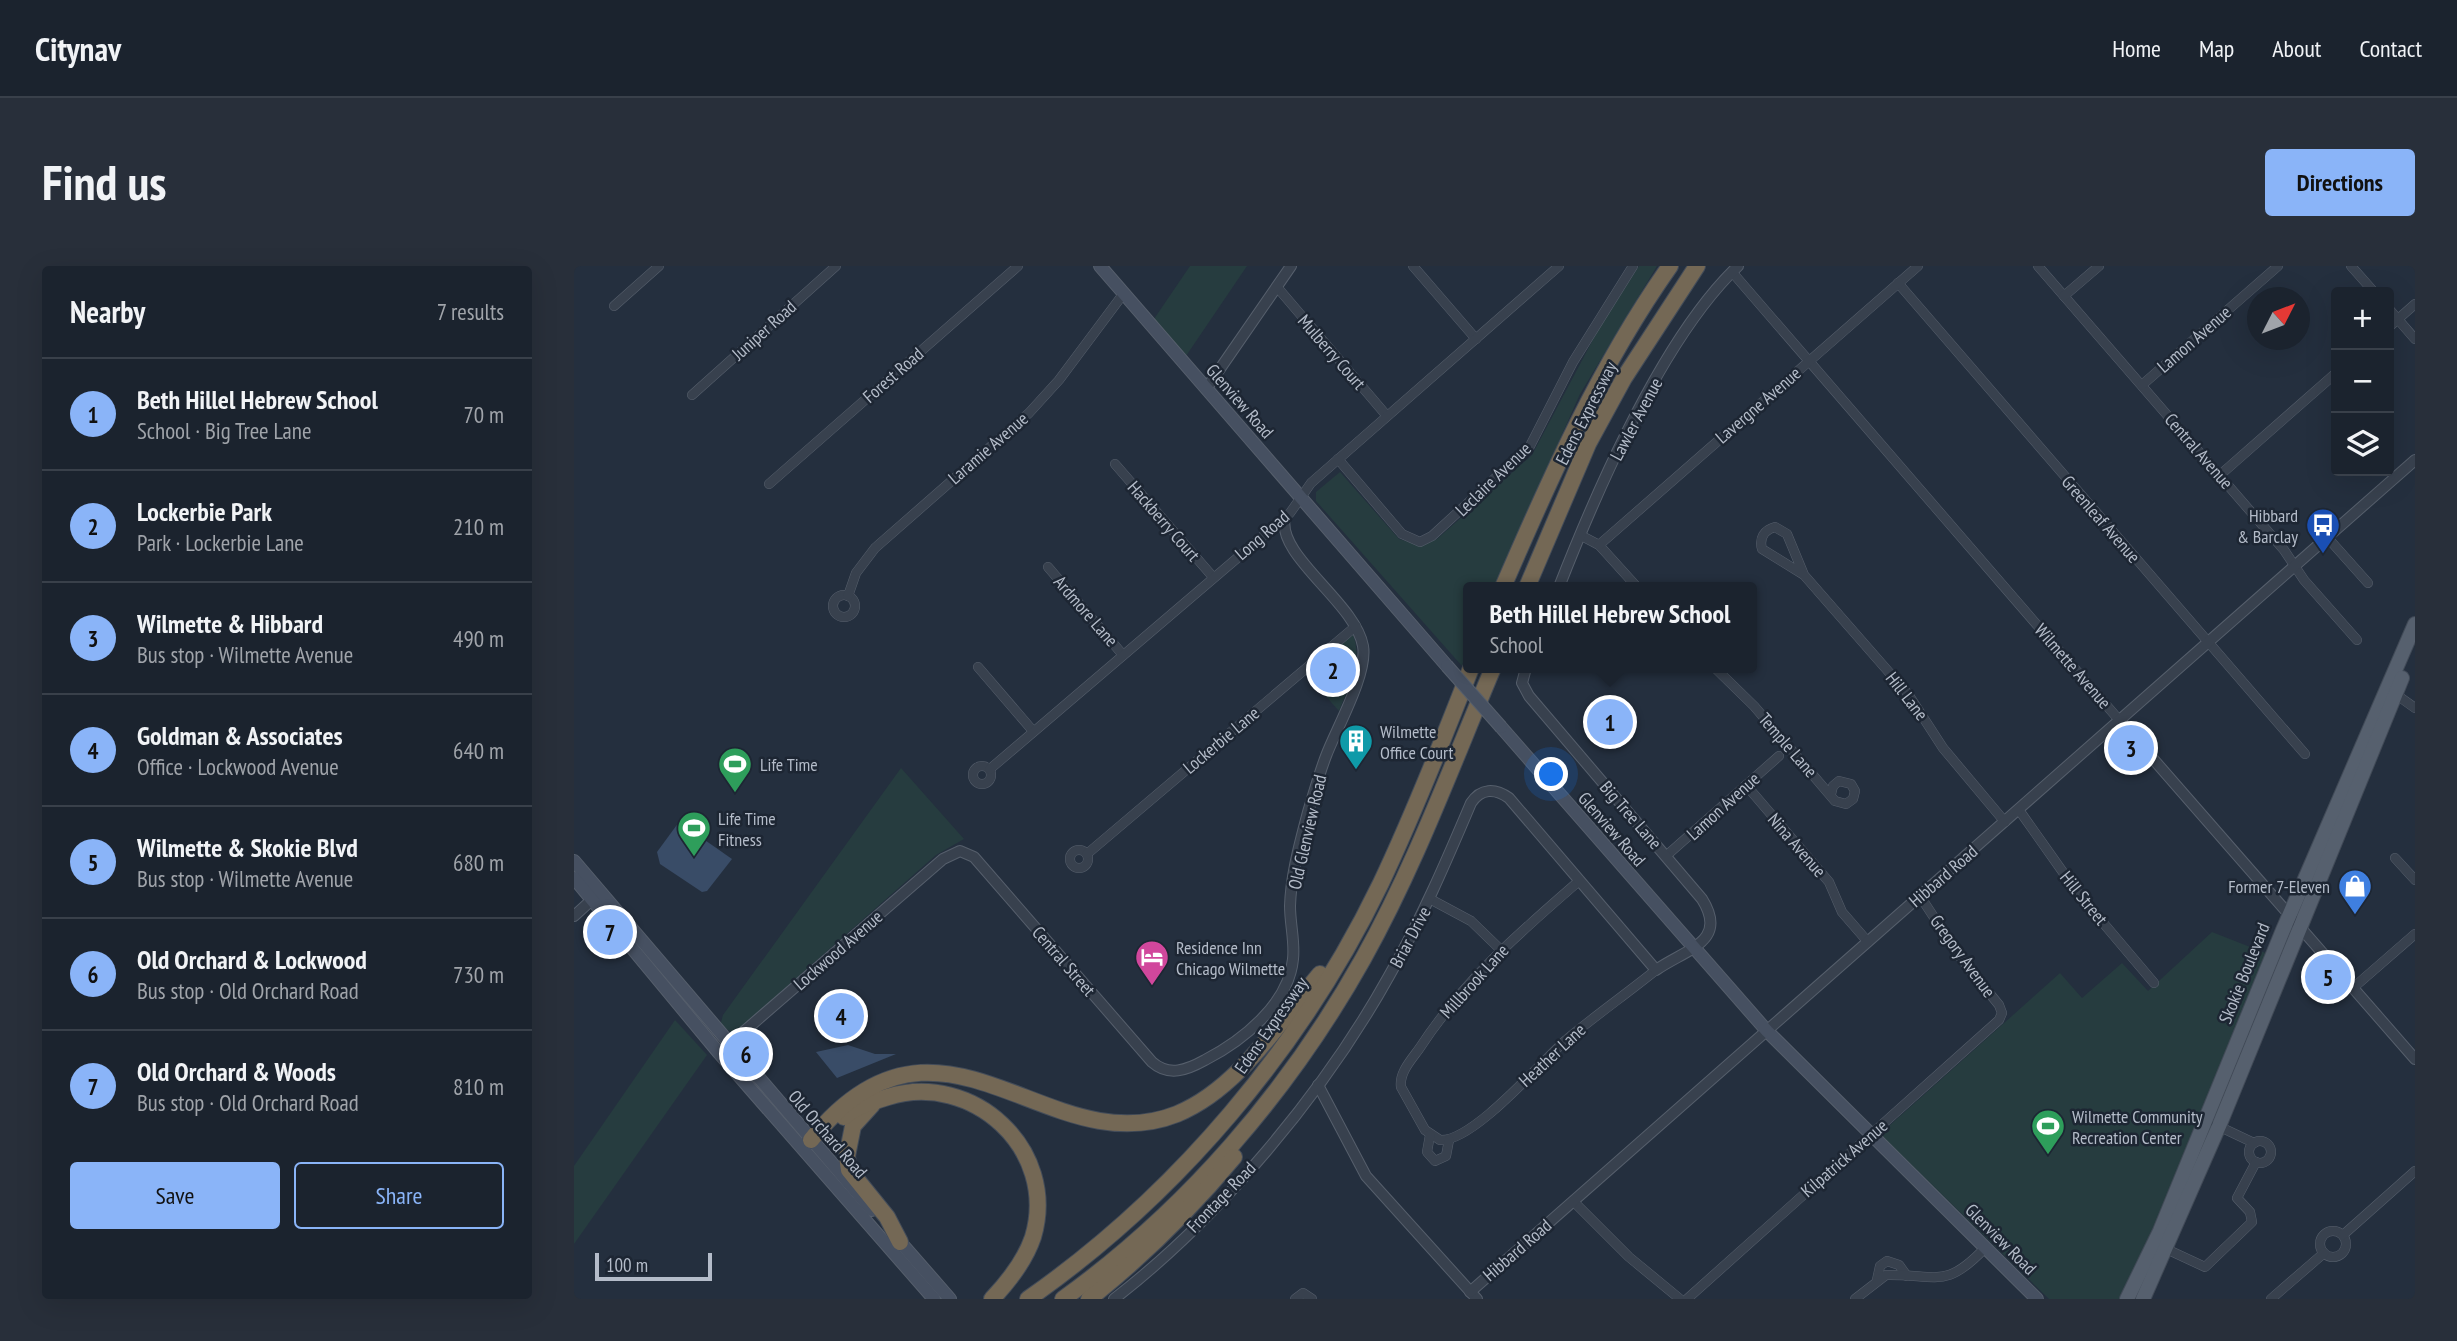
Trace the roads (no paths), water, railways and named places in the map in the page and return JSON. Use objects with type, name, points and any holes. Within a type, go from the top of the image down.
[{"type":"highway","name":"Edens Expressway","points":[[1505,582],[1552,473],[1597,385],[1646,301],[1670,266]]},
{"type":"highway","name":"Edens Expressway","points":[[1529,582],[1588,444],[1631,368],[1697,266]]},
{"type":"highway","name":"Edens Expressway","points":[[1028,1299],[1133,1214],[1210,1137],[1288,1039],[1349,942],[1401,837],[1469,673]]},
{"type":"highway","points":[[1088,1299],[1131,1266],[1189,1210],[1261,1125],[1382,923],[1491,673]]},
{"type":"highway","points":[[811,1140],[824,1123],[861,1092],[892,1078],[925,1073],[976,1080],[1105,1121],[1138,1122],[1176,1115],[1205,1099],[1238,1071],[1349,942]]},
{"type":"highway","points":[[1063,1299],[1115,1259],[1186,1193],[1295,1069]]},
{"type":"highway","points":[[811,1140],[853,1109],[918,1090],[954,1095],[994,1117],[1021,1148],[1035,1192],[1033,1234],[1010,1279],[992,1299]]},
{"type":"highway","points":[[879,1100],[863,1112],[853,1126],[847,1156],[849,1170],[887,1217],[900,1242]]},
{"type":"main road","name":"Glenview Road","points":[[1100,266],[1767,1031],[2036,1299]]},
{"type":"main road","name":"Skokie Boulevard","points":[[2127,1299],[2160,1246],[2219,1126],[2301,928],[2415,624]]},
{"type":"main road","name":"Skokie Boulevard","points":[[2143,1299],[2205,1119],[2290,915],[2391,692],[2415,647]]},
{"type":"main road","name":"Old Orchard Road","points":[[574,861],[597,896],[934,1299]]},
{"type":"main road","name":"Old Orchard Road","points":[[574,878],[597,896]]},
{"type":"main road","name":"Old Orchard Road","points":[[724,1049],[811,1140],[950,1299]]},
{"type":"street","points":[[614,306],[659,266]]},
{"type":"street","name":"Juniper Road","points":[[692,395],[836,266]]},
{"type":"street","name":"Forest Road","points":[[769,484],[1018,266]]},
{"type":"street","points":[[1206,389],[1291,266]]},
{"type":"street","points":[[1413,266],[1476,339]]},
{"type":"street","name":"Long Road","points":[[989,769],[1285,517],[1311,483],[1559,266]]},
{"type":"street","name":"Leclaire Avenue","points":[[1338,459],[1402,534],[1420,542],[1432,536],[1530,446],[1573,362],[1633,266]]},
{"type":"street","name":"Lavergne Avenue","points":[[1599,545],[1918,266]]},
{"type":"street","name":"Central Avenue","points":[[2038,266],[2220,475],[2357,640]]},
{"type":"street","points":[[2064,296],[2099,266]]},
{"type":"street","name":"Lamon Avenue","points":[[2142,385],[2278,266]]},
{"type":"street","points":[[2351,266],[2370,287]]},
{"type":"street","name":"Wilmette Avenue","points":[[1735,269],[1809,360],[2415,1059]]},
{"type":"street","name":"Lawler Avenue","points":[[1561,582],[1610,468],[1658,378],[1698,314],[1735,269]]},
{"type":"street","name":"Greenleaf Avenue","points":[[1898,283],[2305,754]]},
{"type":"street","name":"Mulberry Court","points":[[1277,287],[1387,416]]},
{"type":"street","name":"Laramie Avenue","points":[[848,596],[856,573],[867,557],[1029,413],[1059,380],[1124,293]]},
{"type":"street","points":[[2394,323],[2415,304]]},
{"type":"street","points":[[2394,315],[2415,339]]},
{"type":"street","points":[[2220,475],[2331,377]]},
{"type":"street","name":"Hibbard Road","points":[[1473,1295],[1573,1201],[2415,460]]},
{"type":"street","name":"Hackberry Court","points":[[1115,464],[1213,577]]},
{"type":"street","name":"Old Glenview Road","points":[[1168,1072],[1200,1063],[1242,1036],[1272,1006],[1289,978],[1293,960],[1290,908],[1293,876],[1321,772],[1363,662],[1363,646],[1356,626],[1289,541],[1283,525],[1285,517]]},
{"type":"street","name":"Hill Lane","points":[[1804,575],[1787,534],[1775,527],[1766,531],[1761,539],[1762,549],[1804,575],[1908,694],[1943,748],[2005,822]]},
{"type":"street","points":[[1580,535],[1599,545],[1632,582]]},
{"type":"street","points":[[2327,537],[2368,583]]},
{"type":"street","name":"Ardmore Lane","points":[[1048,567],[1123,654]]},
{"type":"street","name":"Lockerbie Lane","points":[[1087,854],[1356,626]]},
{"type":"street","points":[[978,667],[1033,731]]},
{"type":"street","name":"Big Tree Lane","points":[[1525,673],[1522,683],[1529,696],[1702,899],[1712,919],[1710,933],[1704,942],[1691,947]]},
{"type":"street","name":"Temple Lane","points":[[1720,673],[1754,706],[1831,794]]},
{"type":"street","points":[[2391,692],[2415,708]]},
{"type":"street","name":"Lamon Avenue","points":[[1666,856],[1779,756]]},
{"type":"street","name":"Nina Avenue","points":[[1746,785],[1829,882],[1842,912],[1868,942]]},
{"type":"street","name":"Briar Drive","points":[[1318,1085],[1389,978],[1430,899],[1471,803],[1480,793],[1492,790],[1509,798],[1579,881]]},
{"type":"street","name":"Hill Street","points":[[2018,810],[2077,892],[2154,983]]},
{"type":"street","name":"Central Street","points":[[960,851],[974,857],[1152,1062],[1168,1072]]},
{"type":"street","name":"Lockwood Avenue","points":[[724,1049],[943,859],[960,851]]},
{"type":"street","points":[[2395,858],[2415,880]]},
{"type":"street","points":[[1579,881],[1656,970],[1691,947]]},
{"type":"street","name":"Millbrook Lane","points":[[1435,1161],[1427,1152],[1430,1135],[1404,1093],[1401,1076],[1445,1010],[1500,949],[1579,881]]},
{"type":"street","points":[[574,916],[597,896]]},
{"type":"street","name":"Gregory Avenue","points":[[1920,896],[1961,957],[1999,1005],[2001,1017]]},
{"type":"street","points":[[1430,899],[1471,921],[1500,949]]},
{"type":"street","points":[[2353,988],[2415,934]]},
{"type":"street","name":"Heather Lane","points":[[1435,1161],[1446,1156],[1444,1140],[1488,1114],[1557,1048],[1656,970]]},
{"type":"street","name":"Kilpatrick Avenue","points":[[1687,1299],[2001,1017]]},
{"type":"street","points":[[1318,1085],[1366,1176],[1473,1295]]},
{"type":"street","name":"Frontage Road","points":[[1114,1299],[1220,1201],[1318,1085]]},
{"type":"street","points":[[2205,1119],[2253,1143],[2263,1142],[2271,1153],[2266,1161],[2256,1162]]},
{"type":"street","points":[[1430,1135],[1444,1140]]},
{"type":"street","points":[[2253,1143],[2249,1153],[2256,1162]]},
{"type":"street","points":[[2160,1246],[2205,1267],[2252,1222],[2250,1212],[2237,1198],[2256,1162]]},
{"type":"street","points":[[2343,1236],[2415,1171]]},
{"type":"street","points":[[1573,1201],[1629,1257],[1680,1299]]},
{"type":"street","points":[[2336,1231],[2343,1236],[2346,1246],[2342,1253],[2335,1256],[2325,1253],[2321,1242],[2325,1234],[2336,1231]]},
{"type":"street","points":[[1855,1299],[1886,1275],[1931,1279],[1950,1276],[1965,1268],[1984,1248]]},
{"type":"street","points":[[2271,1299],[2325,1253]]},
{"type":"street","points":[[1294,1299],[1303,1293],[1312,1299]]},
{"type":"water","name":"Life Time Fitness","points":[[679,822],[732,859],[707,891],[702,892],[660,864],[657,852]]},
{"type":"water","points":[[848,1045],[875,1054],[896,1054],[837,1078],[816,1052]]},
{"type":"place","name":"Hibbard & Barclay","points":[[2323,555]]},
{"type":"place","name":"Lockerbie Park","points":[[1333,670]]},
{"type":"place","name":"Beth Hillel Hebrew School","points":[[1610,722]]},
{"type":"place","name":"Wilmette & Hibbard","points":[[2131,748]]},
{"type":"place","name":"Wilmette Office Court","points":[[1356,771]]},
{"type":"place","name":"Life Time","points":[[735,794]]},
{"type":"place","name":"Life Time Fitness","points":[[694,858]]},
{"type":"place","name":"Former 7-Eleven","points":[[2355,916]]},
{"type":"place","name":"Old Orchard & Woods","points":[[610,932]]},
{"type":"place","name":"Wilmette & Skokie Blvd","points":[[2328,977]]},
{"type":"place","name":"Residence Inn Chicago Wilmette","points":[[1152,987]]},
{"type":"place","name":"Goldman & Associates","points":[[841,1016]]},
{"type":"place","name":"Old Orchard & Lockwood","points":[[746,1054]]},
{"type":"place","name":"Wilmette Community Recreation Center","points":[[2048,1156]]}]
